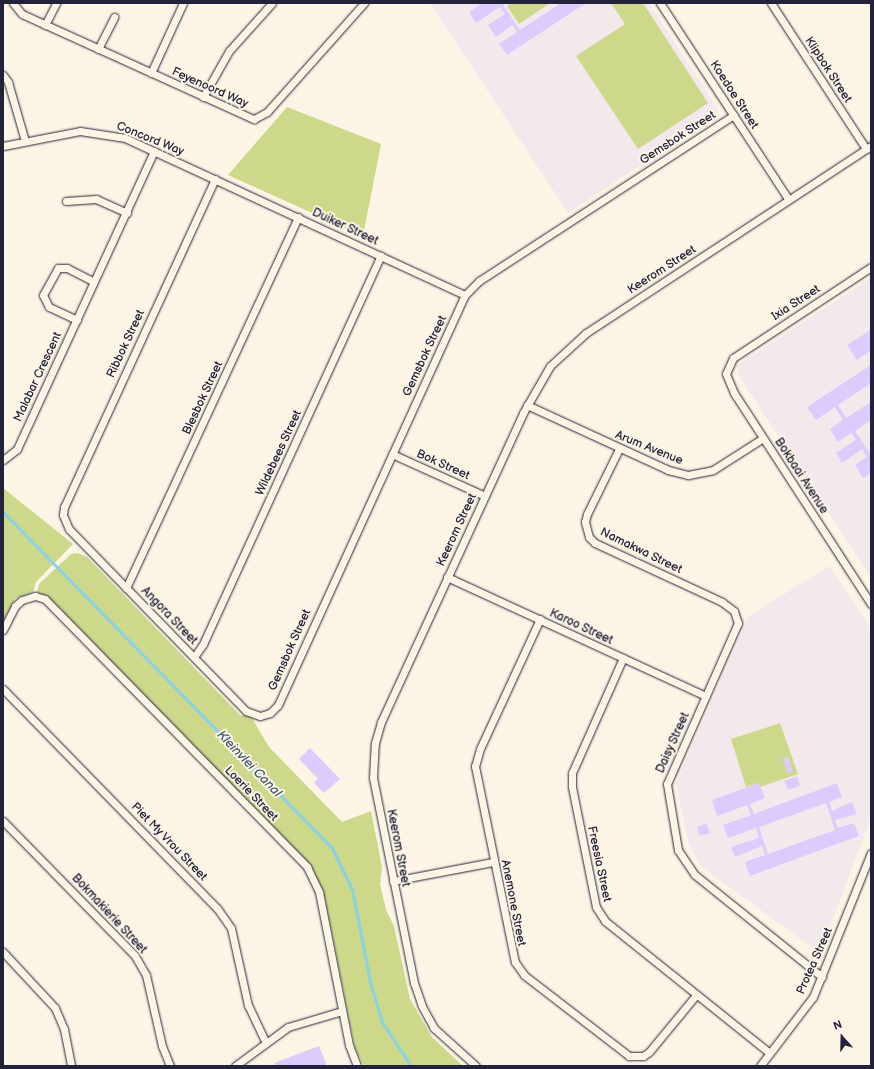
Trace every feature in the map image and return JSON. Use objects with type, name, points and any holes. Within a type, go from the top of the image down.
[{"type":"street","name":"Feyenoord Way","points":[[13,3],[22,14],[250,118],[261,117],[364,3]]},
{"type":"street","points":[[45,25],[56,3]]},
{"type":"street","points":[[151,73],[183,3]]},
{"type":"street","points":[[203,97],[229,51],[272,3]]},
{"type":"street","name":"Koedoe Street","points":[[660,3],[789,200]]},
{"type":"street","name":"Klipbok Street","points":[[770,3],[869,148]]},
{"type":"street","points":[[98,49],[114,17]]},
{"type":"street","points":[[3,75],[25,141]]},
{"type":"street","name":"Gemsbok Street","points":[[265,715],[278,705],[465,295],[479,281],[734,115]]},
{"type":"street","name":"Concord Way","points":[[3,146],[60,133],[104,132],[154,151],[216,179]]},
{"type":"street","name":"Keerom Street","points":[[476,1066],[442,1037],[422,1006],[414,982],[373,778],[374,744],[381,722],[527,406],[550,366],[572,343],[869,148]]},
{"type":"street","name":"Malabar Crescent","points":[[3,460],[17,449],[154,151]]},
{"type":"street","name":"Duiker Street","points":[[216,179],[465,295]]},
{"type":"street","name":"Ribbok Street","points":[[63,520],[64,507],[216,179]]},
{"type":"street","points":[[66,201],[96,199],[127,212]]},
{"type":"street","name":"Blesbok Street","points":[[126,588],[298,217]]},
{"type":"street","name":"Wildebees Street","points":[[194,657],[204,644],[381,256]]},
{"type":"street","name":"Ixia Street","points":[[733,358],[871,267]]},
{"type":"street","points":[[77,320],[49,307],[43,295],[58,268],[67,268],[94,282]]},
{"type":"street","name":"Bokbaai Avenue","points":[[733,358],[728,366],[728,382],[871,604]]},
{"type":"street","name":"Arum Avenue","points":[[527,406],[619,449],[668,470],[688,475],[712,470],[763,438]]},
{"type":"street","name":"Namakwa Street","points":[[619,449],[587,514],[585,522],[589,537],[595,543],[728,606]]},
{"type":"street","name":"Bok Street","points":[[392,454],[485,496]]},
{"type":"street","name":"Angora Street","points":[[63,520],[126,588],[246,711],[255,715],[265,715]]},
{"type":"street","name":"Karoo Street","points":[[447,578],[540,619],[706,696]]},
{"type":"street","name":"Loerie Street","points":[[3,630],[15,606],[31,597],[48,601],[307,867],[319,892],[349,1045],[357,1066]]},
{"type":"street","name":"Daisy Street","points":[[728,606],[736,617],[736,632],[667,784],[682,858],[695,875],[822,977]]},
{"type":"street","name":"Anemone Street","points":[[540,619],[480,749],[475,766],[512,953],[519,969],[623,1054],[635,1057],[649,1052],[696,995]]},
{"type":"street","name":"Freesia Street","points":[[623,658],[572,773],[572,787],[594,895],[605,921],[770,1053]]},
{"type":"street","name":"Piet My Vrou Street","points":[[3,689],[217,908],[231,928],[248,1005],[266,1043]]},
{"type":"street","name":"Bokmakierie Street","points":[[3,820],[135,956],[146,975],[162,1046],[170,1066]]},
{"type":"street","name":"Protea Street","points":[[760,1066],[813,997],[868,871],[871,853]]},
{"type":"street","points":[[393,881],[494,862]]},
{"type":"street","points":[[3,952],[55,1008],[64,1029],[72,1066]]},
{"type":"street","points":[[235,1066],[296,1023],[342,1011]]},
{"type":"shaded area","points":[[430,3],[649,3],[718,109],[714,117],[568,213]]},
{"type":"shaded area","points":[[871,278],[871,578],[739,376],[738,365]]},
{"type":"shaded area","points":[[829,566],[871,628],[871,818],[820,953],[700,866],[688,842],[676,783],[749,616]]},
{"type":"green space","points":[[511,3],[550,3],[519,24],[507,6]]},
{"type":"green space","points":[[611,3],[643,3],[708,103],[638,149],[576,56],[625,24]]},
{"type":"green space","points":[[287,107],[381,144],[363,236],[228,175]]},
{"type":"green space","points":[[3,488],[73,544],[36,582],[33,592],[15,599],[3,622]]},
{"type":"green space","points":[[78,553],[87,557],[241,716],[245,714],[252,718],[269,747],[342,822],[371,811],[382,867],[380,884],[386,910],[394,926],[410,999],[432,1037],[463,1066],[364,1066],[355,1048],[325,899],[314,871],[49,598],[37,592],[39,584],[71,554]]},
{"type":"green space","points":[[780,723],[798,774],[760,787],[759,783],[746,787],[731,739]]},
{"type":"building","points":[[482,3],[506,3],[503,5],[520,30],[561,3],[586,3],[507,55],[499,44],[517,32],[512,25],[496,37],[488,25],[505,14],[500,7],[476,23],[469,12]]},
{"type":"building","points":[[871,330],[871,350],[857,360],[847,345]]},
{"type":"building","points":[[871,365],[871,383],[838,405],[846,418],[871,402],[871,420],[855,431],[871,455],[871,473],[863,478],[855,465],[867,457],[862,449],[842,463],[836,453],[856,440],[851,433],[838,442],[830,429],[843,420],[835,407],[816,420],[807,407]]},
{"type":"building","points":[[310,748],[340,779],[324,793],[314,783],[318,779],[299,759]]},
{"type":"building","points":[[788,757],[793,771],[787,773],[782,759]]},
{"type":"building","points":[[797,776],[800,786],[788,790],[784,781]]},
{"type":"building","points":[[759,783],[765,798],[750,804],[754,814],[837,783],[842,797],[829,802],[832,811],[852,802],[857,814],[835,820],[838,828],[854,823],[859,836],[750,876],[745,862],[765,855],[762,846],[735,857],[731,847],[759,838],[756,828],[728,838],[723,825],[751,815],[747,805],[717,816],[712,800]],"holes":[[[826,803],[835,830],[768,854],[759,827]]]},
{"type":"building","points":[[706,823],[710,833],[700,836],[697,827]]},
{"type":"building","points":[[319,1046],[327,1066],[276,1066],[274,1063]]},
{"type":"waterway","name":"Kleinvlei Canal","points":[[3,512],[332,848],[352,889],[370,982],[382,1022],[411,1066]]}]
